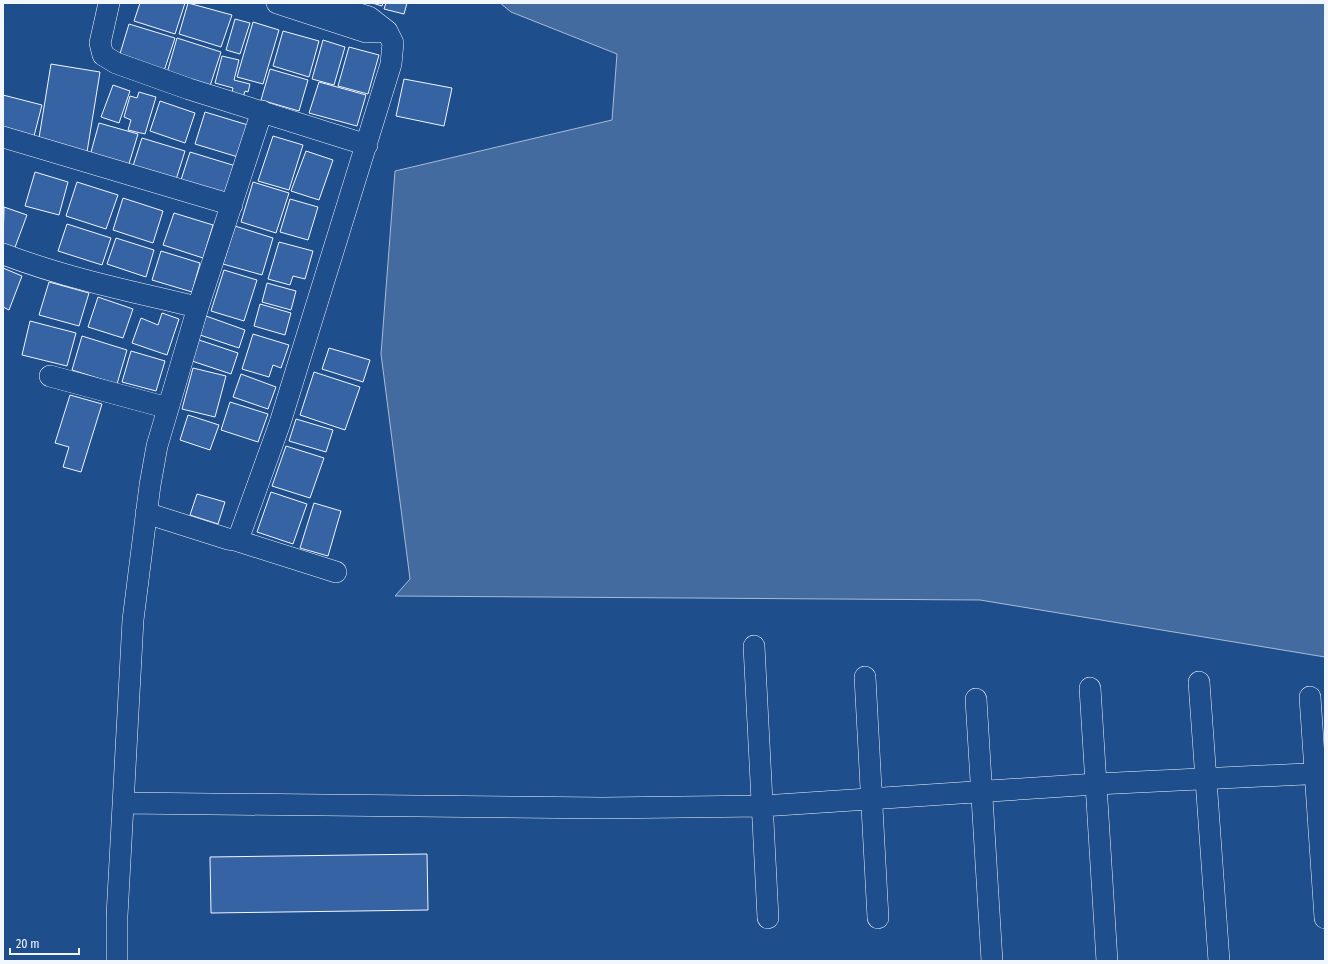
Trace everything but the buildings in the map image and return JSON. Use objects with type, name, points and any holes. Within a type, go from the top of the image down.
[{"type":"street","points":[[109,3],[100,43],[103,55],[116,63],[367,145]]},
{"type":"street","points":[[277,3],[366,32],[388,31]]},
{"type":"street","points":[[235,540],[241,533],[280,423],[391,64],[393,43],[388,31],[370,17],[324,3]]},
{"type":"street","points":[[117,961],[116,916],[133,620],[146,513],[157,446],[198,307],[262,111]]},
{"type":"street","points":[[3,137],[232,205]]},
{"type":"street","points":[[3,254],[36,267],[94,283],[198,307]]},
{"type":"street","points":[[50,376],[168,408]]},
{"type":"street","points":[[146,513],[336,572]]},
{"type":"street","points":[[754,646],[768,918]]},
{"type":"street","points":[[865,677],[870,799],[878,918]]},
{"type":"street","points":[[1199,682],[1219,961]]},
{"type":"street","points":[[1090,688],[1107,961]]},
{"type":"street","points":[[1310,697],[1320,773],[1325,918]]},
{"type":"street","points":[[976,699],[992,961]]},
{"type":"street","points":[[123,803],[603,808],[762,806],[1096,784],[1320,773]]},
{"type":"water","points":[[500,3],[1325,3],[1325,657],[980,600],[395,596],[410,579],[381,354],[395,171],[612,120],[617,54],[511,12]]}]
